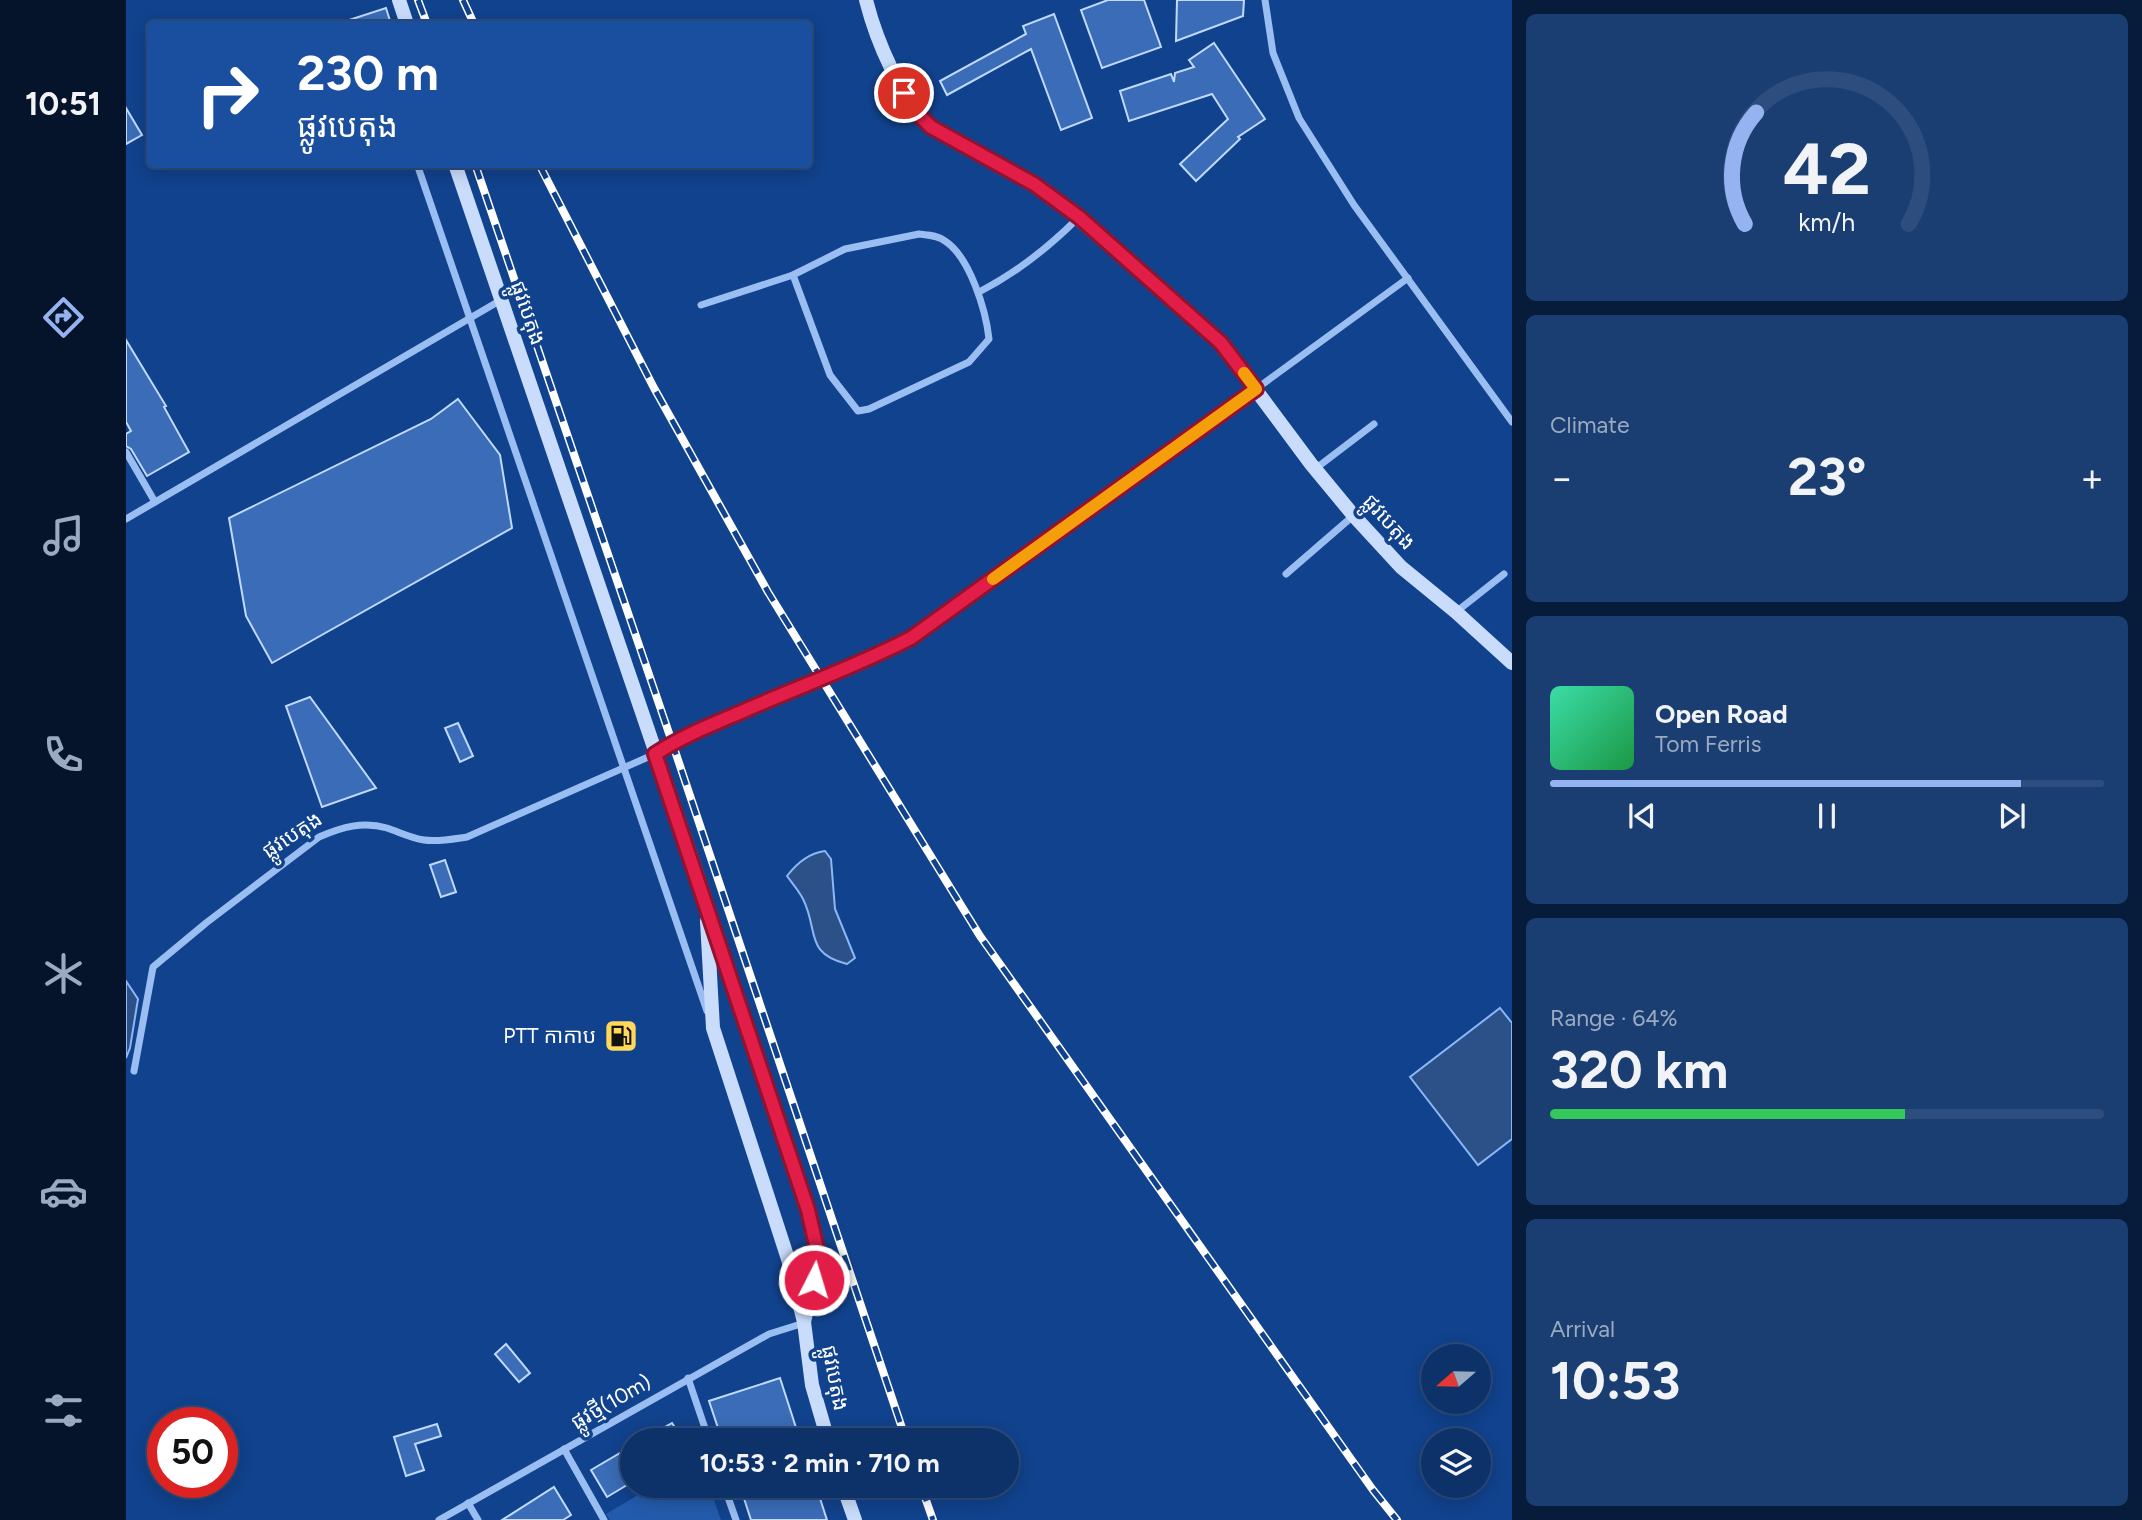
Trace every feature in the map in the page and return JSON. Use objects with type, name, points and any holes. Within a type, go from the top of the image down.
[{"type":"main road","points":[[399,0],[406,21]]},
{"type":"main road","name":"ផ្លូវបេតុង","points":[[866,0],[892,68],[916,112],[931,127],[1034,184],[1079,217],[1221,343],[1315,469],[1354,516],[1401,567],[1512,663]]},
{"type":"main road","name":"ផ្លូវបេតុង","points":[[456,168],[706,902],[816,1237],[819,1258],[804,1322]]},
{"type":"main road","name":"ផ្លូវបេតុង","points":[[655,754],[672,742],[767,700],[873,658],[911,638],[1256,389]]},
{"type":"main road","name":"ផ្លូវបេតុង","points":[[706,902],[713,1028],[783,1247],[804,1322],[812,1385],[825,1428]]},
{"type":"main road","points":[[848,1498],[855,1520]]},
{"type":"street","points":[[1265,0],[1273,53],[1299,118],[1354,205],[1512,422]]},
{"type":"street","points":[[418,168],[713,1028]]},
{"type":"street","points":[[979,292],[1016,270],[1054,242],[1079,217]]},
{"type":"street","points":[[701,305],[793,275],[845,249],[919,234],[932,235],[945,240],[957,251],[979,292],[989,339],[969,362],[869,409],[858,411],[830,375],[793,275]]},
{"type":"street","name":"ផ្លូវបេតុង","points":[[1256,389],[1408,278]]},
{"type":"street","points":[[126,519],[502,299]]},
{"type":"street","points":[[1315,469],[1374,424]]},
{"type":"street","points":[[126,452],[155,502]]},
{"type":"street","points":[[1286,574],[1354,516]]},
{"type":"street","points":[[1456,612],[1504,574]]},
{"type":"street","name":"ផ្លូវបេតុង","points":[[134,1071],[153,967],[205,923],[319,837],[336,829],[364,823],[386,827],[423,840],[467,837],[655,754]]},
{"type":"street","name":"ផ្លូវថ្មី(10m)","points":[[439,1520],[769,1334],[804,1322]]},
{"type":"street","points":[[688,1378],[705,1428]]},
{"type":"street","points":[[564,1449],[604,1520]]},
{"type":"street","points":[[728,1498],[736,1520]]},
{"type":"street","points":[[468,1503],[478,1520]]},
{"type":"shaded area","points":[[825,851],[831,859],[835,909],[855,958],[847,964],[824,954],[818,947],[803,899],[787,876],[804,859]]},
{"type":"shaded area","points":[[126,981],[138,999],[126,1058]]},
{"type":"shaded area","points":[[1500,1008],[1512,1023],[1512,1139],[1478,1165],[1410,1077]]},
{"type":"shaded area","points":[[633,1498],[713,1498],[721,1520],[610,1520],[606,1514]]},
{"type":"building","points":[[1108,0],[1144,0],[1161,47],[1102,68],[1081,10]]},
{"type":"building","points":[[1177,0],[1244,0],[1243,16],[1176,41]]},
{"type":"building","points":[[386,8],[390,21],[346,21]]},
{"type":"building","points":[[1054,14],[1092,118],[1061,130],[1031,49],[947,95],[940,81],[1026,34],[1023,26]]},
{"type":"building","points":[[1214,43],[1265,119],[1238,137],[1240,139],[1196,181],[1180,164],[1228,119],[1212,94],[1129,121],[1120,91],[1171,74],[1174,82],[1175,73],[1194,67],[1189,60]]},
{"type":"building","points":[[126,108],[142,135],[126,144]]},
{"type":"building","points":[[126,340],[166,406],[164,407],[189,452],[147,476],[131,449],[126,446],[126,434],[131,431],[126,422]]},
{"type":"building","points":[[458,399],[500,455],[512,528],[272,663],[246,616],[229,518],[431,419]]},
{"type":"building","points":[[310,697],[376,788],[322,807],[286,706]]},
{"type":"building","points":[[458,723],[473,756],[460,762],[445,728]]},
{"type":"building","points":[[445,860],[456,892],[441,897],[430,865]]},
{"type":"building","points":[[506,1344],[530,1373],[519,1382],[495,1354]]},
{"type":"building","points":[[780,1378],[796,1428],[718,1428],[709,1401]]},
{"type":"building","points":[[437,1424],[441,1436],[415,1444],[424,1470],[406,1476],[394,1437]]},
{"type":"building","points":[[620,1453],[620,1489],[607,1497],[591,1470]]},
{"type":"building","points":[[554,1487],[571,1515],[563,1520],[502,1520]]},
{"type":"building","points":[[744,1498],[820,1498],[827,1520],[751,1520]]},
{"type":"railway","points":[[418,0],[426,21]]},
{"type":"railway","points":[[463,0],[473,21]]},
{"type":"railway","points":[[476,168],[902,1428]]},
{"type":"railway","points":[[541,168],[654,388],[768,592],[980,936],[1397,1520]]},
{"type":"railway","points":[[925,1498],[933,1520]]},
{"type":"slow traffic","points":[[993,579],[1256,389],[1244,373]]},
{"type":"place","name":"PTT កាកាប","points":[[621,1036]]},
{"type":"route","points":[[814,1280],[819,1258],[808,1210],[655,754],[672,742],[767,700],[873,658],[911,638],[1256,389],[1221,343],[1079,217],[1034,184],[931,127],[916,112],[904,93]]}]
